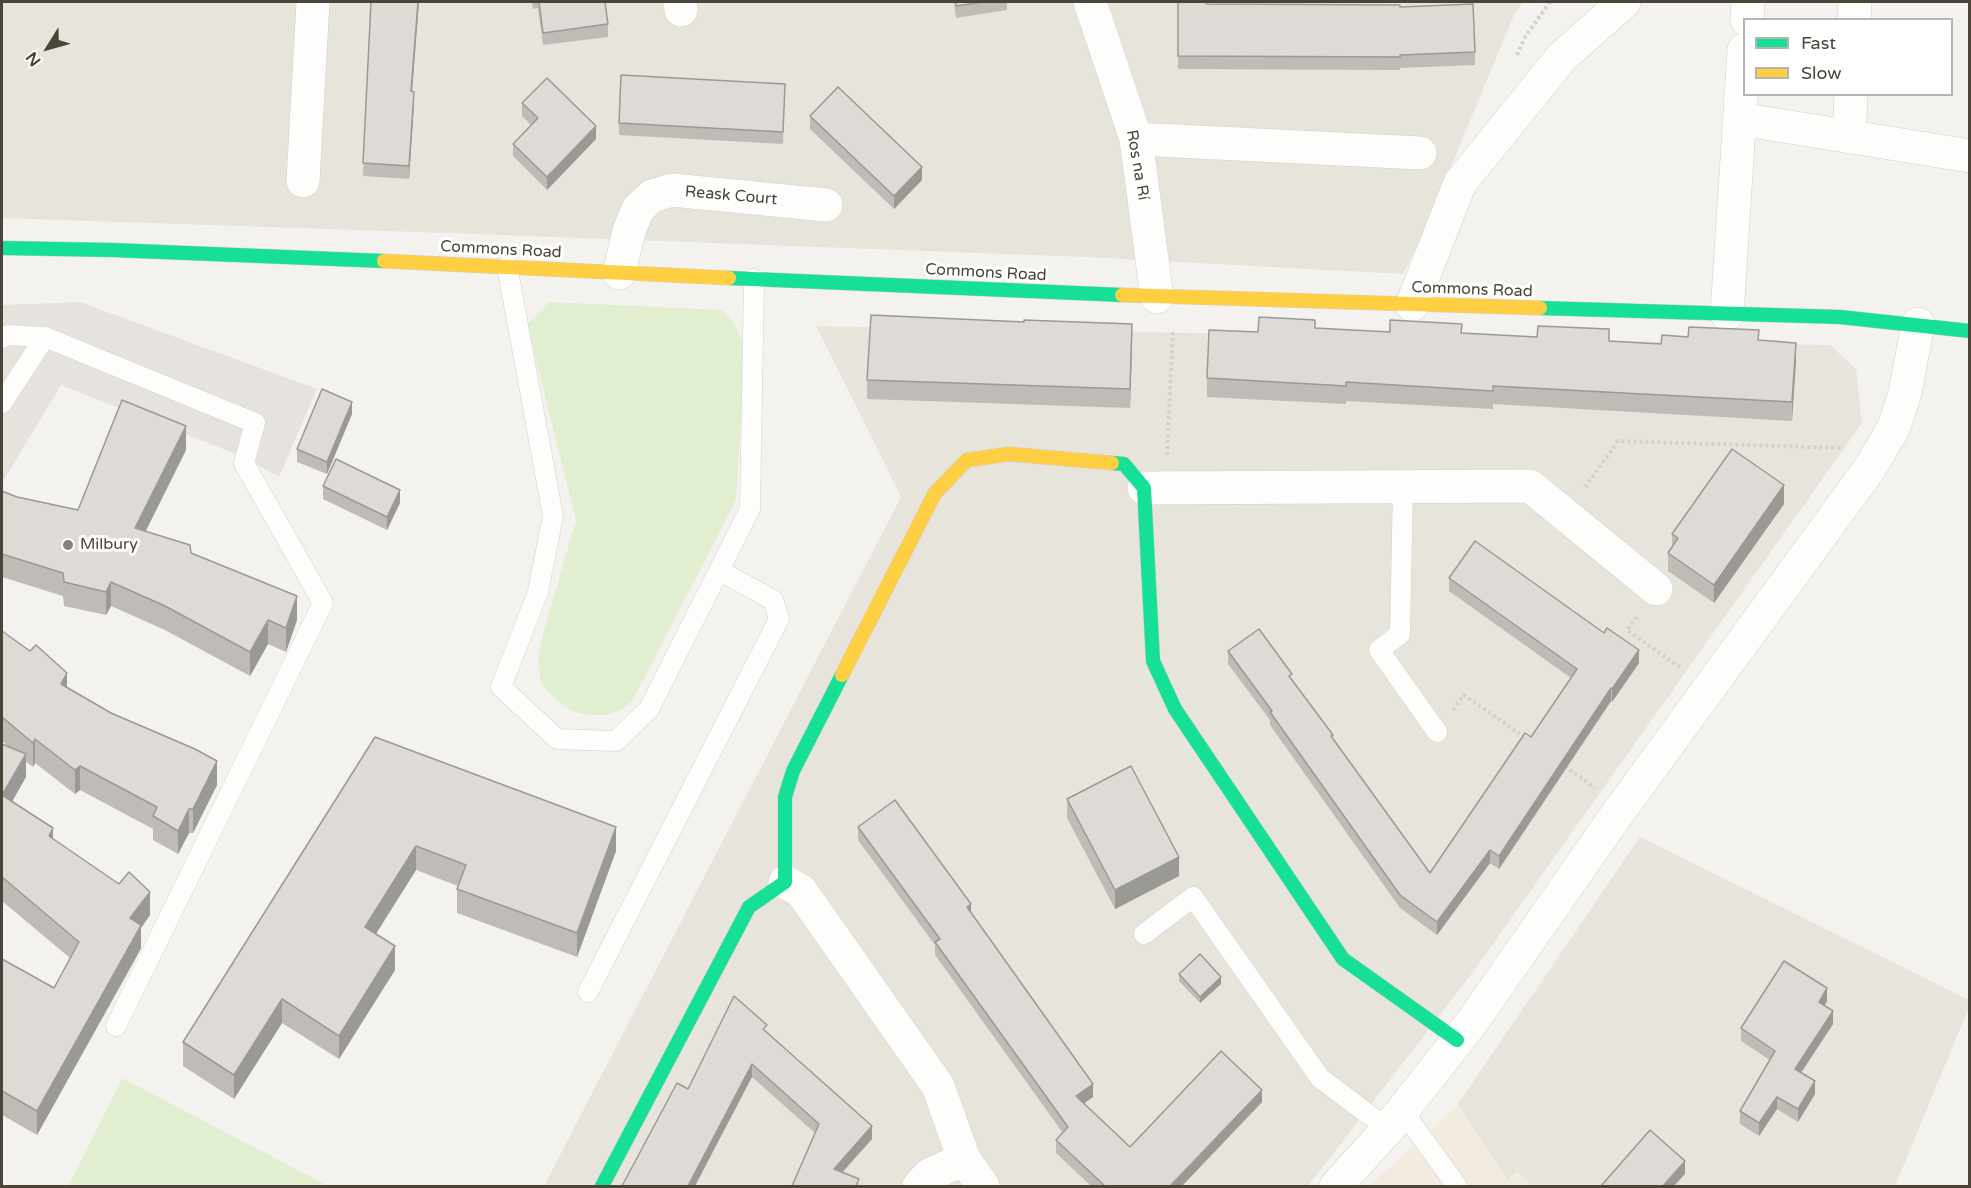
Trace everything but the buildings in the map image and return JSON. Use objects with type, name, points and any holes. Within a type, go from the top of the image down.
[{"type":"street","points":[[303,181],[313,2]]},
{"type":"street","name":"Ros na Rí","points":[[1090,2],[1136,139],[1165,297]]},
{"type":"street","points":[[1412,305],[1460,183],[1562,57],[1623,2]]},
{"type":"street","points":[[1747,18],[1748,2]]},
{"type":"street","points":[[1854,18],[1855,2]]},
{"type":"street","points":[[1727,314],[1743,67]]},
{"type":"street","points":[[1849,137],[1851,96]]},
{"type":"street","points":[[1740,119],[1970,156]]},
{"type":"street","points":[[1136,139],[1420,153]]},
{"type":"street","name":"Reask Court","points":[[619,273],[629,231],[638,209],[652,196],[672,190],[826,205]]},
{"type":"street","name":"Commons Road","points":[[2,248],[112,250],[507,266],[1165,297],[1840,317],[1970,331]]},
{"type":"street","points":[[1336,1186],[1395,1119],[1457,1040],[1623,807],[1870,468],[1894,427],[1918,324]]},
{"type":"street","points":[[785,882],[785,797],[793,771],[935,493],[967,460],[1009,454],[1124,464],[1155,488],[1530,486],[1656,589]]},
{"type":"street","points":[[1155,488],[1153,661],[1175,709],[1344,959],[1457,1040]]},
{"type":"street","points":[[785,882],[801,891],[938,1086],[964,1159],[983,1186]]},
{"type":"street","points":[[602,1186],[749,907],[785,882]]},
{"type":"street","points":[[919,1186],[929,1175],[964,1159]]},
{"type":"lane","points":[[507,266],[553,516],[538,591],[501,687],[557,739],[616,741],[649,709],[750,509],[754,279]]},
{"type":"lane","points":[[2,338],[8,335],[45,337],[255,423],[244,463],[323,603],[116,1026]]},
{"type":"lane","points":[[2,403],[45,337]]},
{"type":"lane","points":[[1403,487],[1401,634],[1379,650],[1437,732]]},
{"type":"lane","points":[[588,992],[780,619],[773,600],[720,571]]},
{"type":"lane","points":[[1144,934],[1193,897],[1320,1078],[1395,1119],[1457,1186]]},
{"type":"path","points":[[1155,488],[1165,297]]},
{"type":"path","points":[[1565,515],[1618,441],[1842,448],[1870,468]]},
{"type":"path","points":[[1656,589],[1627,630],[1709,688]]},
{"type":"path","points":[[1437,732],[1464,695],[1529,741]]},
{"type":"path","points":[[1557,761],[1623,807]]},
{"type":"shaded area","points":[[2,2],[1523,2],[1514,15],[1422,236],[1403,274],[1085,257],[2,218]]},
{"type":"shaded area","points":[[80,302],[317,389],[279,477],[246,458],[61,385],[2,483],[2,305]]},
{"type":"shaded area","points":[[816,326],[1830,345],[1856,369],[1862,423],[1473,972],[1308,1186],[544,1186],[901,497]]},
{"type":"shaded area","points":[[1640,837],[1969,1000],[1969,1007],[1895,1186],[1532,1186],[1517,1172],[1507,1181],[1458,1104]]},
{"type":"shaded area","points":[[1458,1104],[1507,1180],[1517,1172],[1532,1186],[1369,1186]]},
{"type":"green space","points":[[549,302],[722,310],[736,326],[745,349],[736,500],[633,700],[621,710],[606,715],[587,715],[571,711],[552,696],[540,681],[538,655],[576,520],[527,324]]},
{"type":"green space","points":[[122,1078],[328,1186],[68,1186]]},
{"type":"traffic: fast","points":[[2,248],[384,261]]},
{"type":"traffic: fast","points":[[729,278],[1122,295]]},
{"type":"traffic: fast","points":[[1540,308],[1840,317],[1970,331]]},
{"type":"traffic: fast","points":[[1112,463],[1124,464],[1144,488],[1153,661],[1175,709],[1343,959],[1457,1040]]},
{"type":"traffic: fast","points":[[602,1186],[749,907],[785,882],[785,797],[793,771],[842,675]]},
{"type":"traffic: slow","points":[[384,261],[729,278]]},
{"type":"traffic: slow","points":[[1122,295],[1540,308]]},
{"type":"traffic: slow","points":[[842,675],[935,493],[967,460],[1009,454],[1112,463]]},
{"type":"place","name":"Milbury","points":[[68,545]]}]
